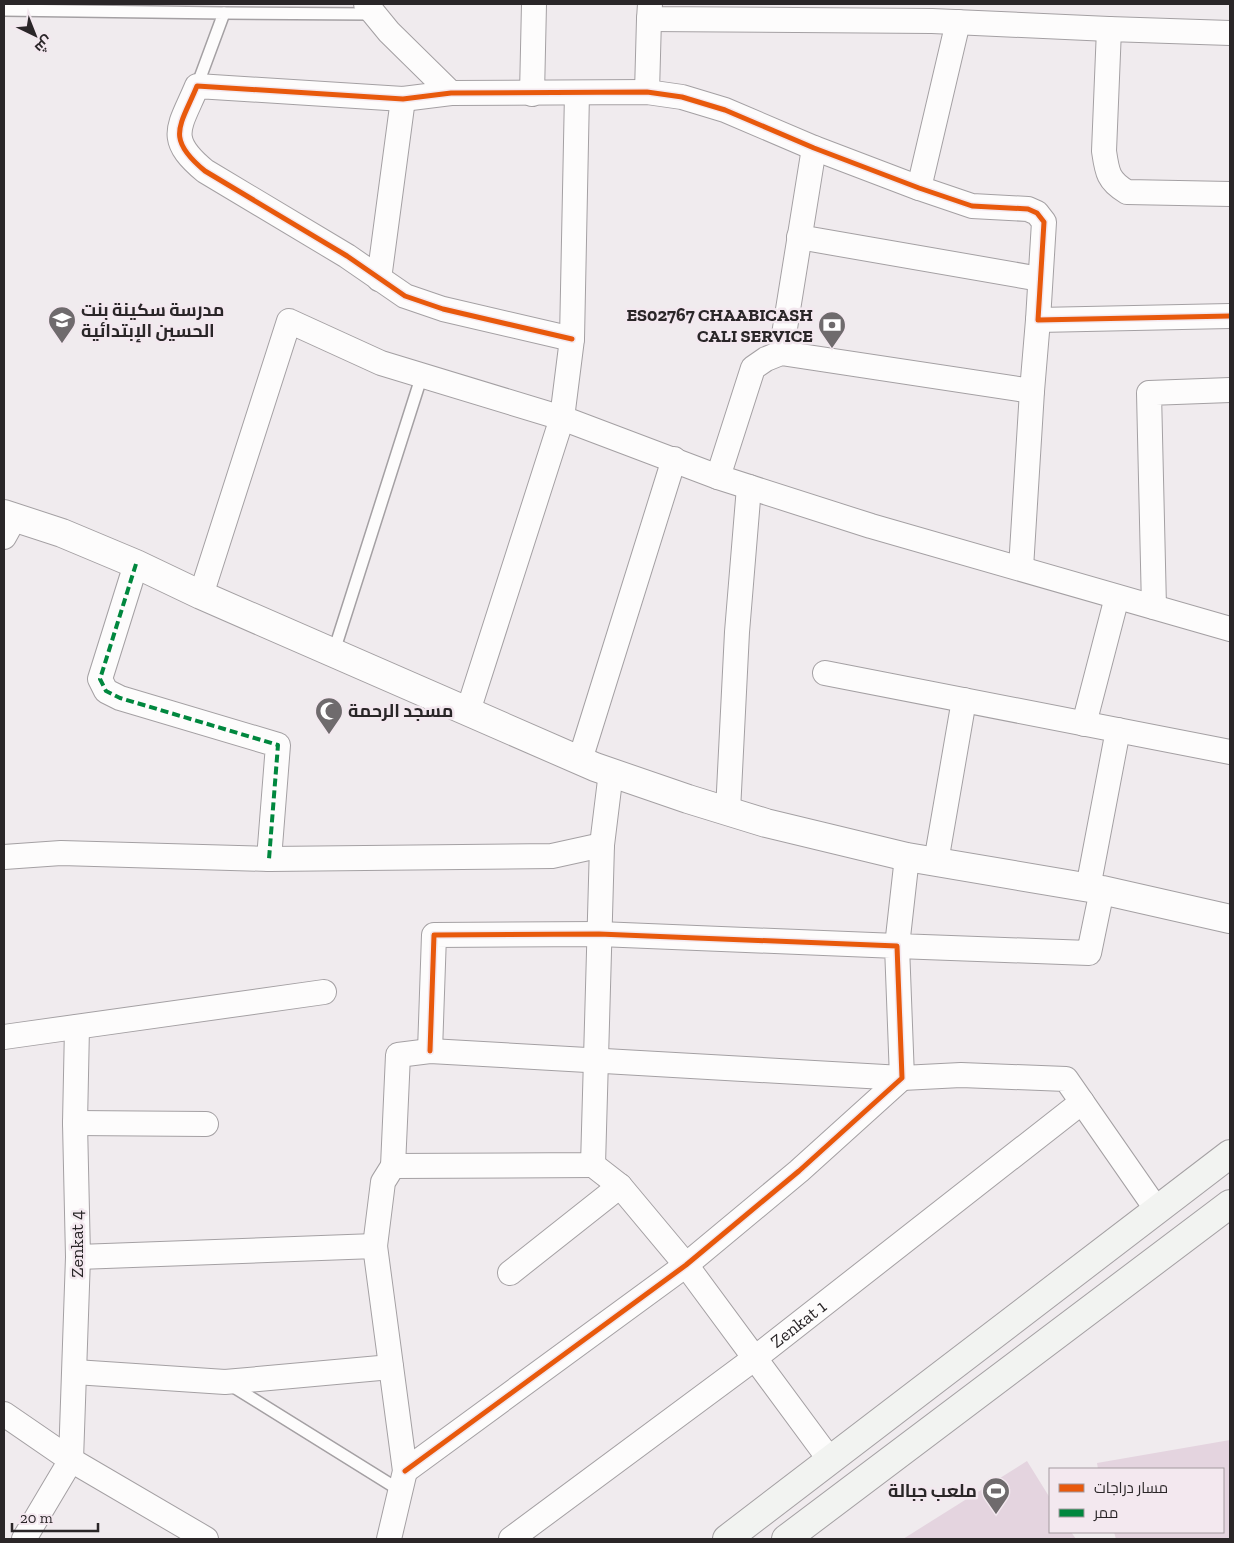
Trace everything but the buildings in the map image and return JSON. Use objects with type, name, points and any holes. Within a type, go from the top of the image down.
[{"type":"main road","points":[[727,1539],[1230,1154]]},
{"type":"main road","points":[[786,1539],[1230,1204]]},
{"type":"street","points":[[532,94],[534,4]]},
{"type":"street","points":[[370,9],[451,93]]},
{"type":"street","points":[[647,92],[649,11],[933,12],[958,22],[1109,30],[1230,33]]},
{"type":"street","points":[[919,188],[958,22]]},
{"type":"street","points":[[1109,30],[1104,152],[1107,171],[1114,184],[1127,192],[1230,194]]},
{"type":"street","points":[[572,339],[443,309],[405,296],[347,256],[205,171],[193,162],[180,146],[178,132],[197,86],[403,99],[451,93],[647,92],[682,97],[725,110],[814,148],[972,206],[1028,209],[1037,213],[1044,222],[1021,568]]},
{"type":"street","points":[[468,711],[562,418],[572,339],[576,93]]},
{"type":"street","points":[[379,279],[403,99]]},
{"type":"street","points":[[781,353],[814,148]]},
{"type":"street","points":[[799,237],[1040,279]]},
{"type":"street","points":[[1038,320],[1230,316]]},
{"type":"street","points":[[201,595],[289,321],[381,363],[562,418],[718,477],[871,526],[1230,629]]},
{"type":"street","points":[[718,477],[753,368],[766,359],[781,353],[1032,391]]},
{"type":"street","points":[[1154,607],[1149,393],[1230,390]]},
{"type":"street","points":[[580,760],[674,459]]},
{"type":"street","points":[[728,812],[737,632],[749,487]]},
{"type":"street","points":[[7,523],[62,533],[580,760],[728,812],[907,857],[1095,889],[1218,916],[1230,932]]},
{"type":"street","points":[[136,564],[100,679],[106,691],[120,698],[278,745],[269,859]]},
{"type":"street","points":[[1084,724],[1117,597]]},
{"type":"street","points":[[825,673],[1230,752]]},
{"type":"street","points":[[936,862],[964,700]]},
{"type":"street","points":[[430,1051],[434,934],[599,934],[1089,953],[1095,889],[1118,730]]},
{"type":"street","points":[[593,1165],[602,845],[611,772]]},
{"type":"street","points":[[4,856],[61,853],[269,859],[552,856],[602,845]]},
{"type":"street","points":[[902,1078],[897,946],[907,857]]},
{"type":"street","points":[[4,1037],[324,992]]},
{"type":"street","name":"Zenkat 4","points":[[71,1460],[78,1257],[77,1027]]},
{"type":"street","points":[[389,1539],[403,1481],[391,1367],[375,1246],[383,1182],[393,1166],[398,1054],[430,1051],[596,1062],[902,1078],[960,1075],[1066,1079],[1157,1210]]},
{"type":"street","points":[[403,1481],[686,1265],[798,1171],[902,1078]]},
{"type":"street","name":"Zenkat 1","points":[[510,1539],[756,1358],[1082,1102]]},
{"type":"street","points":[[76,1123],[206,1124]]},
{"type":"street","points":[[393,1166],[593,1165],[620,1186],[686,1265],[830,1460]]},
{"type":"street","points":[[510,1273],[620,1186]]},
{"type":"street","points":[[78,1257],[375,1246]]},
{"type":"street","points":[[75,1372],[225,1382],[391,1367]]},
{"type":"street","points":[[4,1414],[71,1460],[206,1539]]},
{"type":"street","points":[[24,1539],[71,1460]]},
{"type":"lane","points":[[4,10],[224,13],[370,9]]},
{"type":"lane","points":[[197,86],[224,13]]},
{"type":"lane","points":[[334,651],[422,376]]},
{"type":"lane","points":[[225,1382],[403,1481]]},
{"type":"shaded area","points":[[1230,1440],[1230,1539],[1116,1539],[1114,1533],[1224,1533],[1224,1468],[1098,1468],[1097,1463]]},
{"type":"shaded area","name":"ملعب جبالة","points":[[1027,1461],[1049,1496],[1049,1533],[1072,1533],[1076,1539],[903,1539]]},
{"type":"marked path","points":[[136,564],[100,679],[106,691],[120,698],[278,745],[269,859]]},
{"type":"cycle path","points":[[572,339],[443,309],[405,296],[347,256],[205,171],[192,160],[184,150],[180,140],[185,112],[197,86],[403,99],[451,93],[647,92],[682,97],[725,110],[814,148],[972,206],[1028,209],[1037,213],[1044,222],[1038,320],[1230,316]]},
{"type":"cycle path","points":[[405,1471],[686,1265],[799,1171],[902,1078],[897,946],[599,934],[434,935],[430,1051]]},
{"type":"place","name":"مدرسة سكينة بنت الحسين الإبتدائية","points":[[62,344]]},
{"type":"place","name":"ES02767 CHAABICASH CALI SERVICE","points":[[832,349]]},
{"type":"place","name":"مسجد الرحمة","points":[[329,735]]},
{"type":"place","name":"ملعب جبالة","points":[[996,1515]]}]
